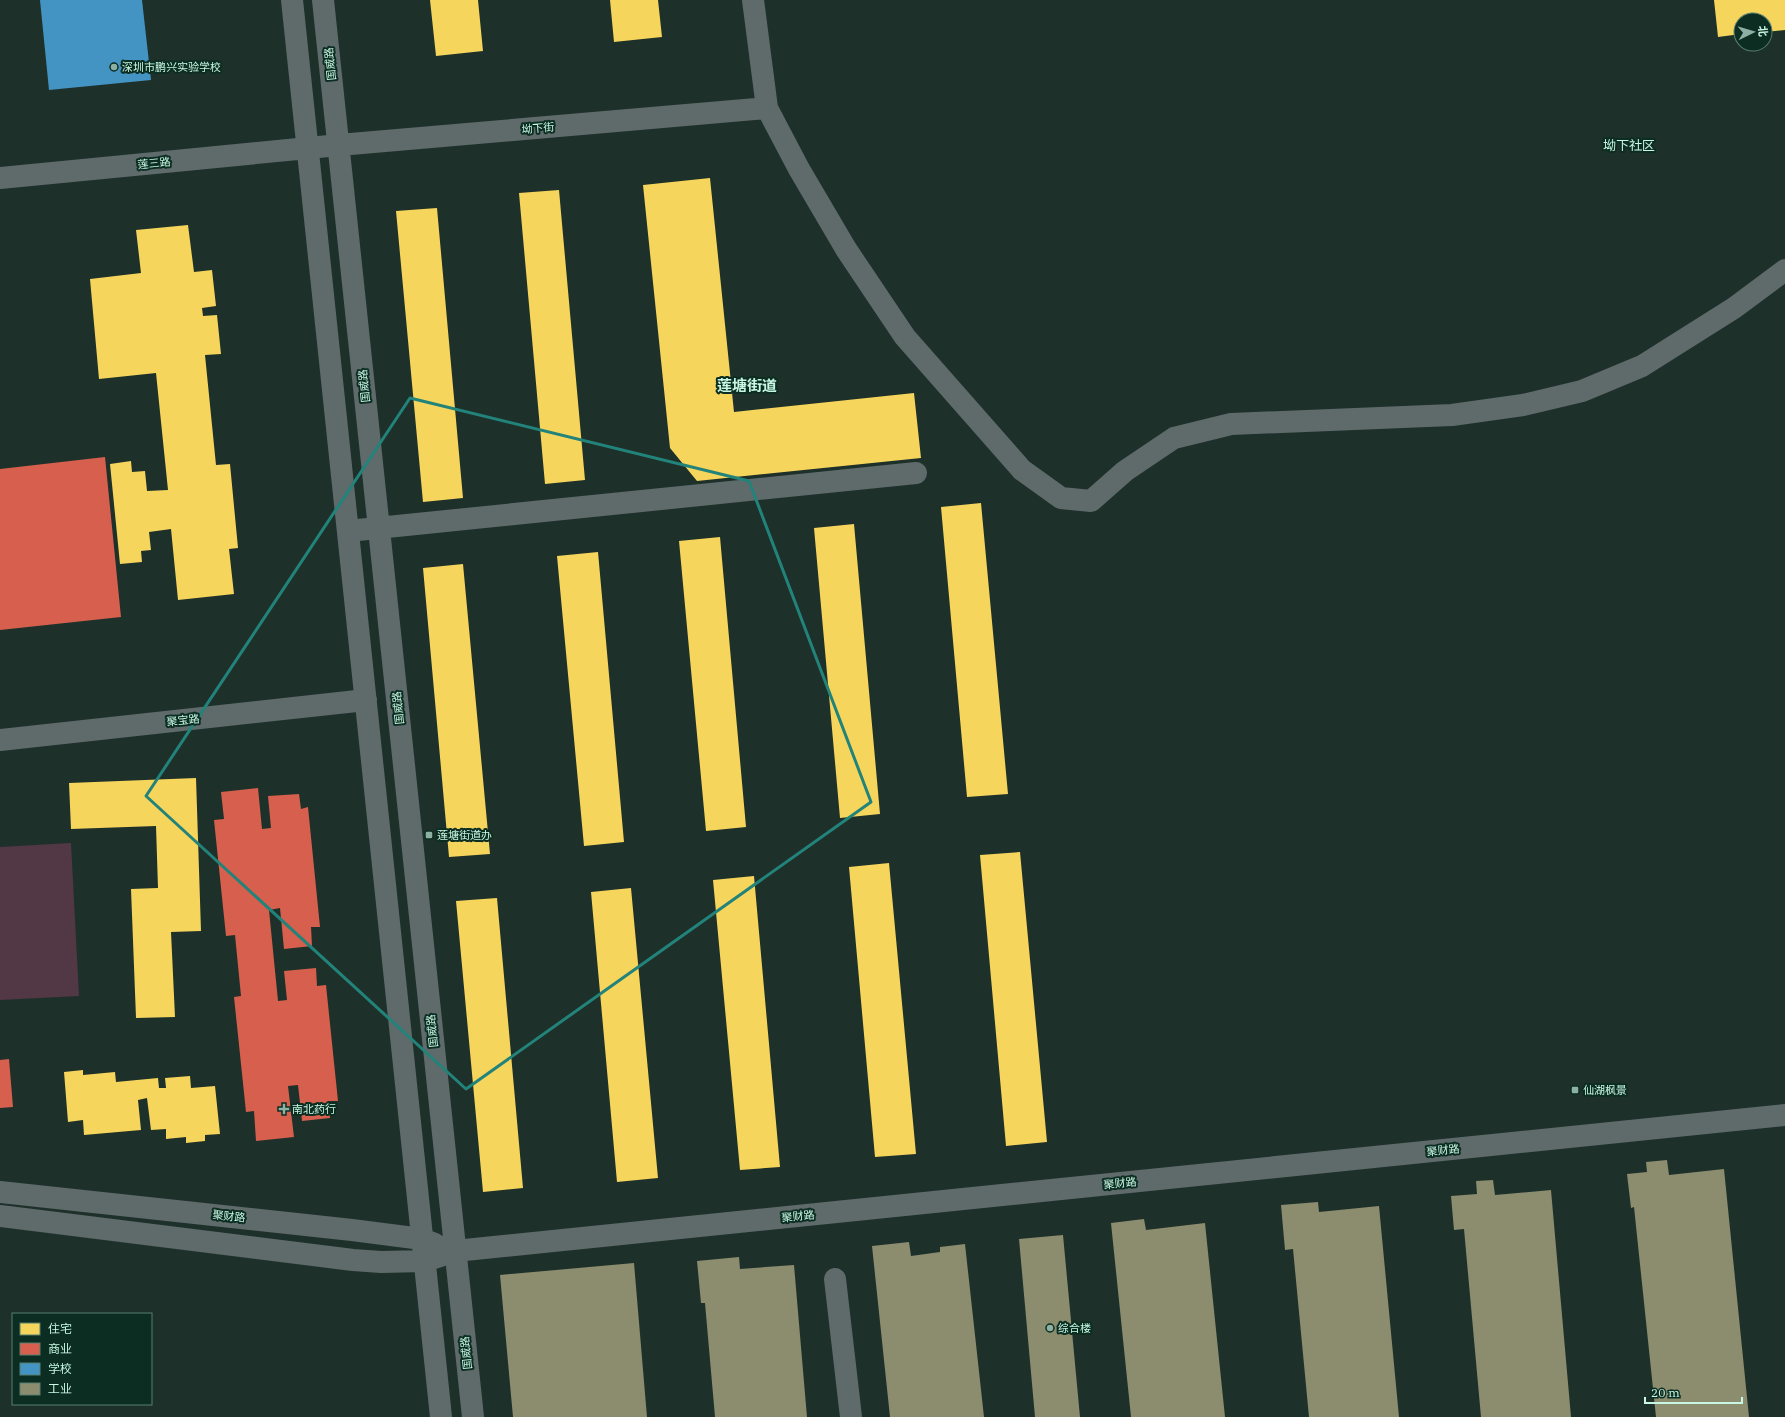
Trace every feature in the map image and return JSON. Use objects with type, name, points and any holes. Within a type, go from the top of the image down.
[{"type":"street","points":[[292,0],[441,1417]]},
{"type":"street","name":"国威路","points":[[323,0],[473,1417]]},
{"type":"street","points":[[754,0],[767,108],[799,169],[846,249],[905,337],[1022,470],[1061,498],[1092,501],[1125,471],[1174,438],[1231,424],[1452,415],[1523,406],[1582,391],[1642,366],[1734,308],[1785,270]]},
{"type":"street","name":"坳下街","points":[[308,148],[767,108]]},
{"type":"street","name":"莲三路","points":[[0,178],[308,148]]},
{"type":"street","points":[[348,531],[916,472]]},
{"type":"street","name":"聚宝路","points":[[0,740],[366,700]]},
{"type":"street","name":"聚财路","points":[[0,1216],[353,1260],[381,1262],[425,1261],[455,1251],[1785,1116]]},
{"type":"street","name":"聚财路","points":[[0,1192],[344,1229],[422,1239],[455,1251]]},
{"type":"street","points":[[835,1279],[851,1417]]},
{"type":"highlighted area","points":[[410,398],[749,481],[871,802],[466,1089],[146,796]]},
{"type":"shaded area","points":[[71,843],[79,996],[0,1000],[0,847]]},
{"type":"building: 住宅","points":[[430,0],[478,0],[483,51],[436,56]]},
{"type":"building: 住宅","points":[[610,0],[658,0],[662,37],[614,42]]},
{"type":"building: 住宅","points":[[1714,0],[1785,0],[1785,30],[1773,31],[1773,12],[1733,12],[1733,35],[1718,37]]},
{"type":"building: 住宅","points":[[710,178],[734,412],[914,393],[921,458],[697,481],[670,448],[643,185]]},
{"type":"building: 住宅","points":[[559,190],[585,480],[545,484],[519,193]]},
{"type":"building: 住宅","points":[[437,208],[463,498],[423,502],[396,211]]},
{"type":"building: 住宅","points":[[188,225],[194,272],[212,270],[216,306],[202,308],[203,316],[217,315],[221,354],[205,355],[216,465],[230,464],[238,548],[229,549],[234,594],[178,600],[171,529],[149,532],[151,550],[141,551],[142,562],[120,564],[110,464],[131,461],[132,472],[145,471],[147,491],[168,490],[156,373],[99,379],[90,279],[141,273],[136,230]]},
{"type":"building: 住宅","points":[[981,503],[1008,794],[967,797],[941,507]]},
{"type":"building: 住宅","points":[[854,524],[880,814],[840,818],[814,528]]},
{"type":"building: 住宅","points":[[720,537],[746,827],[706,831],[679,541]]},
{"type":"building: 住宅","points":[[598,552],[624,842],[584,846],[557,556]]},
{"type":"building: 住宅","points":[[463,564],[490,854],[449,857],[423,568]]},
{"type":"building: 住宅","points":[[196,778],[201,931],[171,932],[175,1017],[136,1018],[131,889],[158,888],[156,826],[71,829],[69,783]]},
{"type":"building: 住宅","points":[[1020,852],[1047,1142],[1006,1146],[980,855]]},
{"type":"building: 住宅","points":[[889,863],[916,1154],[875,1157],[849,867]]},
{"type":"building: 住宅","points":[[754,876],[780,1167],[740,1170],[713,880]]},
{"type":"building: 住宅","points":[[631,888],[658,1178],[617,1182],[591,892]]},
{"type":"building: 住宅","points":[[497,898],[523,1188],[483,1192],[456,901]]},
{"type":"building: 住宅","points":[[83,1070],[83,1075],[115,1072],[116,1082],[158,1078],[159,1088],[166,1088],[165,1078],[190,1076],[191,1088],[215,1086],[220,1134],[205,1135],[205,1141],[186,1143],[186,1137],[166,1139],[166,1129],[151,1130],[147,1098],[138,1100],[141,1130],[84,1135],[83,1120],[68,1122],[64,1072]]},
{"type":"building: 商业","points":[[105,457],[121,617],[0,630],[0,469]]},
{"type":"building: 商业","points":[[258,788],[262,829],[271,828],[268,796],[299,794],[301,809],[308,807],[320,927],[311,927],[312,946],[284,949],[280,908],[269,910],[278,1001],[287,1000],[284,971],[316,968],[317,986],[326,985],[338,1101],[328,1101],[330,1118],[302,1121],[298,1085],[288,1086],[294,1137],[256,1141],[254,1111],[246,1112],[234,997],[241,996],[235,935],[226,936],[214,820],[224,819],[221,792]]},
{"type":"building: 商业","points":[[9,1059],[13,1107],[0,1108],[0,1060]]},
{"type":"building: 学校","points":[[40,0],[142,0],[151,80],[49,90]]},
{"type":"building: 工业","points":[[1667,1160],[1669,1175],[1724,1169],[1749,1417],[1656,1417],[1634,1207],[1631,1208],[1627,1174],[1647,1172],[1646,1162]]},
{"type":"building: 工业","points":[[1493,1180],[1495,1195],[1551,1190],[1571,1417],[1481,1417],[1464,1229],[1454,1230],[1451,1196],[1477,1194],[1476,1181]]},
{"type":"building: 工业","points":[[1318,1202],[1319,1212],[1379,1206],[1399,1417],[1309,1417],[1293,1249],[1285,1250],[1281,1205]]},
{"type":"building: 工业","points":[[1144,1219],[1146,1230],[1205,1223],[1225,1417],[1131,1417],[1111,1223]]},
{"type":"building: 工业","name":"综合楼","points":[[1063,1235],[1080,1417],[1035,1417],[1019,1239]]},
{"type":"building: 工业","points":[[909,1242],[911,1256],[940,1252],[940,1247],[965,1244],[984,1417],[890,1417],[872,1246]]},
{"type":"building: 工业","points":[[739,1257],[740,1269],[794,1265],[807,1417],[715,1417],[705,1303],[701,1303],[697,1261]]},
{"type":"building: 工业","points":[[634,1263],[647,1417],[513,1417],[500,1275]]},
{"type":"place","name":"深圳市鹏兴实验学校","points":[[114,67]]},
{"type":"place","name":"莲塘街道办","points":[[429,835]]},
{"type":"place","name":"仙湖枫景","points":[[1575,1090]]},
{"type":"place","name":"南北药行","points":[[284,1109]]},
{"type":"place","name":"综合楼","points":[[1050,1328]]},
{"type":"district","name":"坳下社区","points":[[1629,145]]},
{"type":"district","name":"莲塘街道","points":[[747,386]]}]
